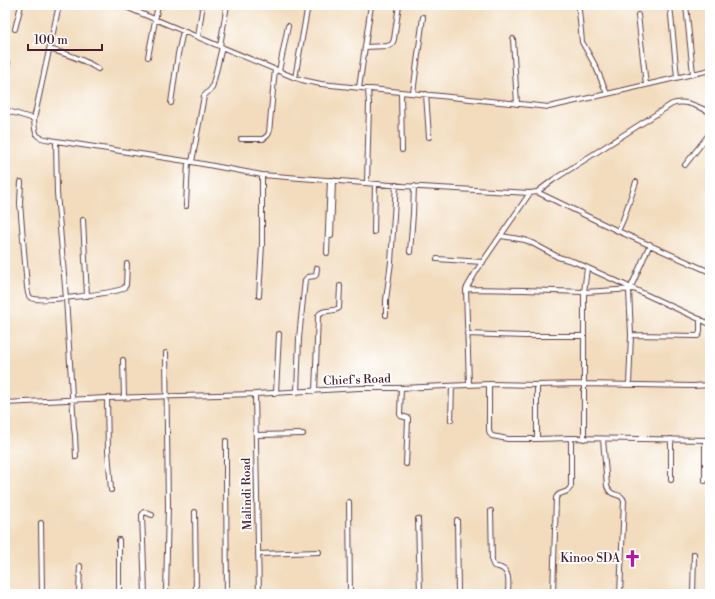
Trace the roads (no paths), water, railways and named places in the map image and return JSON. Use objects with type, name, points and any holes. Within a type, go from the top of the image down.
[{"type":"street","points":[[15,29],[21,5]]},
{"type":"street","points":[[59,5],[34,118],[34,131],[39,138],[262,175],[376,184],[530,193],[537,192],[553,180],[672,104],[684,102],[710,112]]},
{"type":"street","points":[[121,5],[295,78],[311,82],[359,88],[549,107],[710,70]]},
{"type":"street","points":[[135,11],[136,5]]},
{"type":"street","points":[[148,57],[158,5]]},
{"type":"street","points":[[186,206],[190,162],[204,96],[212,88],[221,47],[227,5]]},
{"type":"street","points":[[295,78],[308,5]]},
{"type":"street","points":[[359,88],[371,5]]},
{"type":"street","points":[[365,47],[390,46],[394,39],[399,5]]},
{"type":"street","points":[[670,5],[677,77]]},
{"type":"street","points":[[686,5],[693,74]]},
{"type":"street","points":[[198,37],[202,10]]},
{"type":"street","points":[[579,10],[582,42],[596,68],[607,94]]},
{"type":"street","points":[[638,16],[646,85]]},
{"type":"street","points":[[413,93],[423,17]]},
{"type":"street","points":[[241,139],[263,139],[268,134],[277,70],[288,26]]},
{"type":"street","points":[[171,103],[183,31]]},
{"type":"street","points":[[513,39],[517,104]]},
{"type":"street","points":[[49,48],[75,57],[98,69]]},
{"type":"street","points":[[5,73],[8,63]]},
{"type":"street","points":[[367,183],[368,88]]},
{"type":"street","points":[[401,92],[402,150]]},
{"type":"street","points":[[426,94],[429,137]]},
{"type":"street","points":[[5,110],[34,118]]},
{"type":"street","points":[[685,165],[710,133]]},
{"type":"street","points":[[56,141],[57,200],[66,298],[76,457]]},
{"type":"street","points":[[259,296],[262,245],[262,175]]},
{"type":"street","points":[[331,180],[331,236]]},
{"type":"street","points":[[327,253],[331,180]]},
{"type":"street","points":[[21,182],[20,203],[29,296],[33,299],[66,298],[121,290],[125,288],[127,282],[127,264]]},
{"type":"street","points":[[618,230],[636,182]]},
{"type":"street","points":[[374,232],[376,184]]},
{"type":"street","points":[[386,315],[396,185]]},
{"type":"street","points":[[410,252],[414,186]]},
{"type":"street","points":[[537,192],[710,272]]},
{"type":"street","points":[[469,385],[466,289],[530,193]]},
{"type":"street","points":[[83,220],[87,296]]},
{"type":"street","points":[[501,236],[525,240],[558,258],[575,262],[710,324]]},
{"type":"street","points":[[629,385],[632,289],[650,244]]},
{"type":"street","points":[[437,259],[483,262]]},
{"type":"street","points":[[297,392],[299,338],[305,280],[308,277],[315,276],[317,268]]},
{"type":"street","points":[[584,438],[584,292],[587,268]]},
{"type":"street","points":[[315,392],[318,316],[320,312],[333,311],[339,308],[340,286]]},
{"type":"street","points":[[466,289],[584,292],[632,289]]},
{"type":"street","points":[[631,335],[698,336],[700,332],[700,319]]},
{"type":"street","points":[[276,393],[279,334]]},
{"type":"street","points":[[467,334],[584,336]]},
{"type":"street","points":[[166,353],[168,506],[166,594]]},
{"type":"street","points":[[123,360],[124,398]]},
{"type":"street","points":[[489,384],[489,430],[492,436],[508,439],[584,438],[708,440],[705,481]]},
{"type":"street","name":"Chief's Road","points":[[5,403],[489,384],[710,385]]},
{"type":"street","points":[[537,385],[537,439]]},
{"type":"street","points":[[451,420],[452,386]]},
{"type":"street","points":[[401,388],[400,414],[401,416],[408,418],[406,464]]},
{"type":"street","name":"Malindi Road","points":[[255,394],[259,594]]},
{"type":"street","points":[[107,398],[108,450],[111,490]]},
{"type":"street","points":[[256,435],[304,434]]},
{"type":"street","points":[[553,594],[556,498],[560,493],[566,493],[571,486],[571,438]]},
{"type":"street","points":[[603,439],[607,486],[612,494],[623,497],[624,501],[620,594]]},
{"type":"street","points":[[671,439],[671,480]]},
{"type":"street","points":[[226,441],[227,594]]},
{"type":"street","points":[[349,502],[350,594]]},
{"type":"street","points":[[492,511],[492,562],[494,566],[502,568],[507,573],[508,594]]},
{"type":"street","points":[[145,594],[142,515],[144,512],[152,514]]},
{"type":"street","points":[[195,512],[196,594]]},
{"type":"street","points":[[418,519],[420,594]]},
{"type":"street","points":[[457,520],[458,594]]},
{"type":"street","points":[[41,523],[42,594]]},
{"type":"street","points":[[119,540],[119,594]]},
{"type":"street","points":[[258,554],[319,552]]},
{"type":"street","points":[[693,594],[694,554]]},
{"type":"street","points":[[79,594],[80,566]]},
{"type":"place","name":"Kinoo SDA","points":[[633,558]]}]
